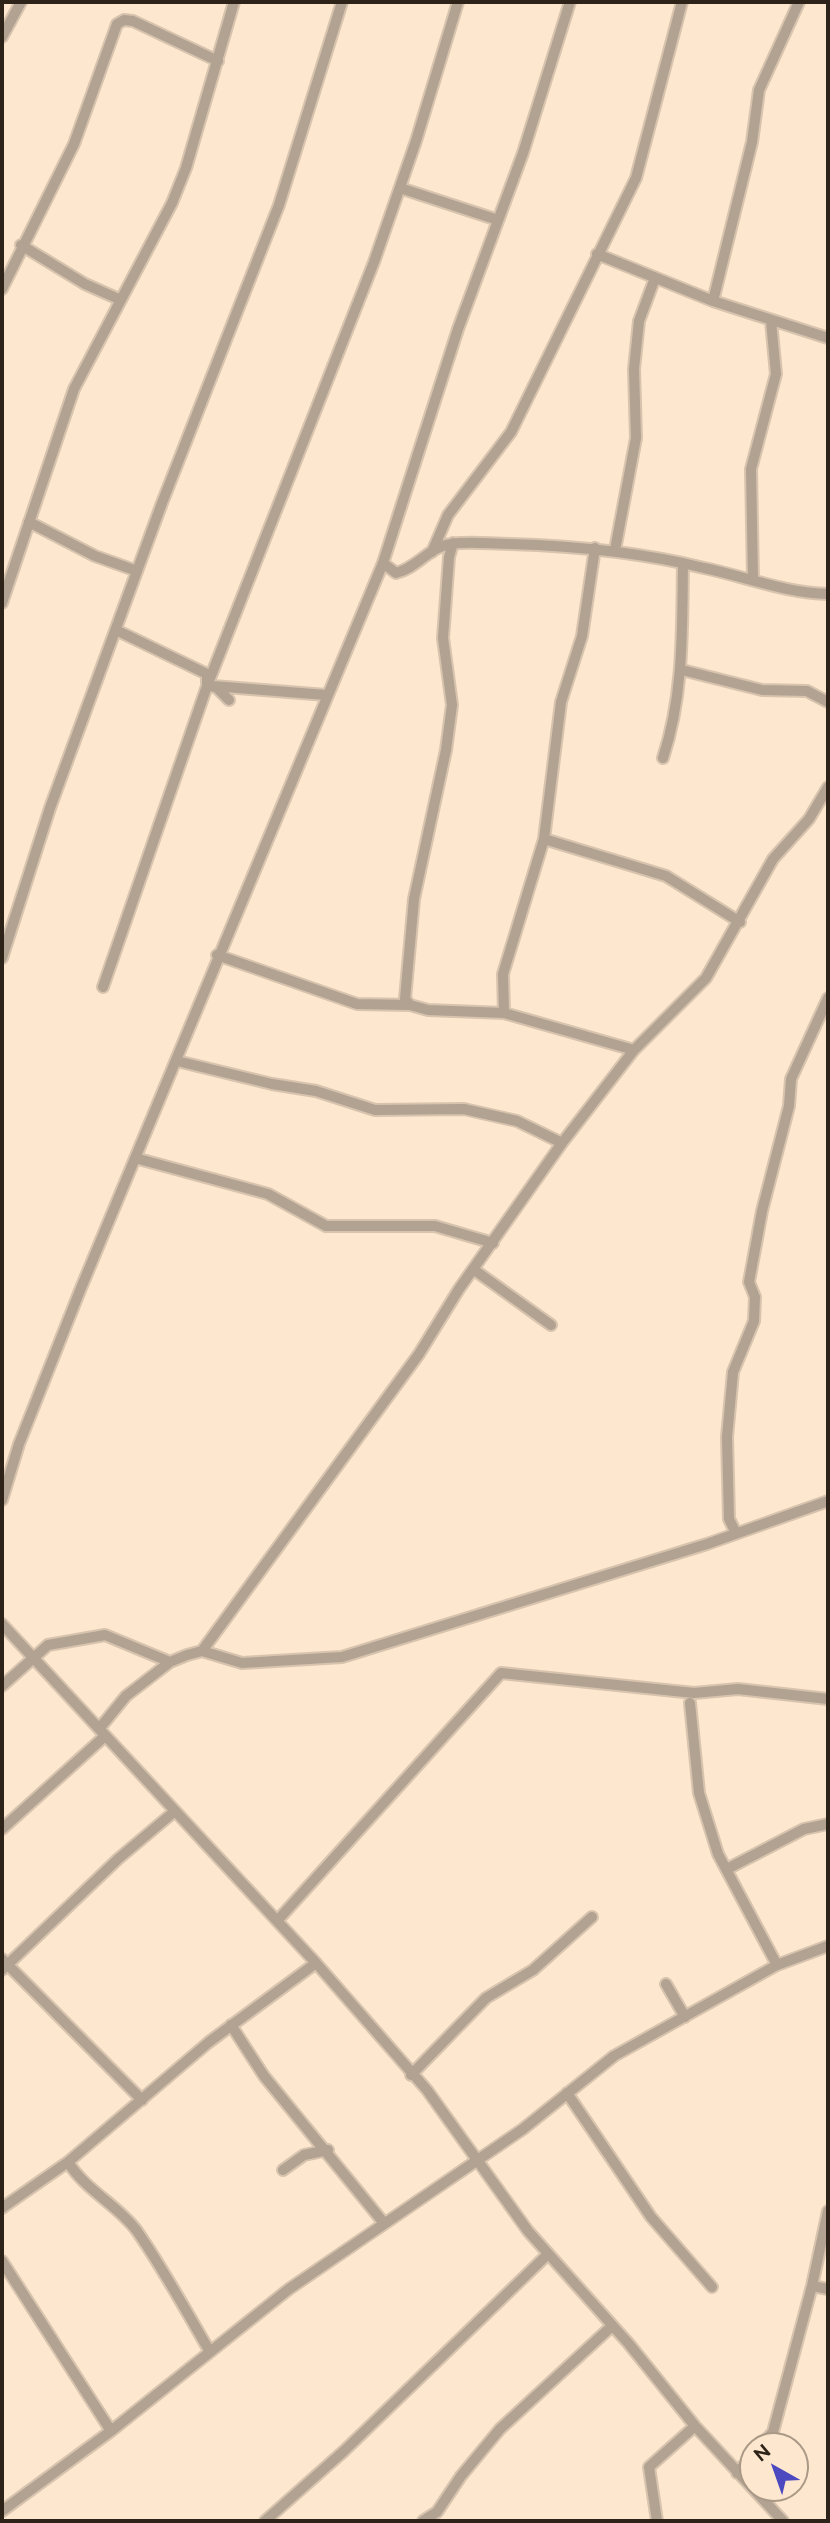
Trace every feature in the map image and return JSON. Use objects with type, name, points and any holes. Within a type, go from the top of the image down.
[{"type":"street","points":[[2,603],[74,389],[186,168],[234,2]]},
{"type":"street","points":[[2,958],[50,808],[137,571],[279,205],[342,2]]},
{"type":"street","points":[[103,988],[207,686],[400,188],[458,2]]},
{"type":"street","points":[[2,1500],[35,1404],[177,1061],[217,955],[383,563],[458,329],[523,153],[570,2]]},
{"type":"street","points":[[432,552],[448,515],[511,432],[636,178],[682,2]]},
{"type":"street","points":[[713,301],[752,142],[759,90],[799,2]]},
{"type":"street","points":[[2,10],[18,7]]},
{"type":"street","points":[[2,37],[18,7]]},
{"type":"street","points":[[2,289],[21,245],[74,144],[117,24],[124,20],[133,21],[218,61]]},
{"type":"street","points":[[400,188],[498,220]]},
{"type":"street","points":[[21,245],[85,284],[121,300]]},
{"type":"street","points":[[597,254],[713,301],[828,338]]},
{"type":"street","points":[[615,550],[636,438],[634,369],[639,321],[655,278]]},
{"type":"street","points":[[752,579],[751,469],[776,374],[771,321]]},
{"type":"street","points":[[29,522],[95,556],[137,571]]},
{"type":"street","points":[[383,563],[396,573],[407,571],[432,552],[453,543],[595,548],[683,563],[752,579],[794,593],[828,594]]},
{"type":"street","points":[[410,1005],[404,992],[414,899],[431,807],[446,750],[452,705],[443,638],[449,557],[453,543]]},
{"type":"street","points":[[504,1013],[503,974],[544,839],[561,702],[582,636],[595,548]]},
{"type":"street","points":[[663,758],[671,734],[682,670],[683,563]]},
{"type":"street","points":[[116,630],[207,674],[207,686]]},
{"type":"street","points":[[682,670],[762,690],[807,691],[828,702]]},
{"type":"street","points":[[207,686],[326,695]]},
{"type":"street","points":[[207,686],[216,687],[229,700]]},
{"type":"street","points":[[202,1651],[419,1354],[474,1269],[562,1143],[634,1050],[706,978],[740,922],[773,859],[809,819],[828,787]]},
{"type":"street","points":[[544,839],[666,876],[740,922]]},
{"type":"street","points":[[217,955],[357,1004],[410,1005],[428,1010],[504,1013],[634,1050]]},
{"type":"street","points":[[736,1534],[729,1519],[728,1464],[733,1372],[754,1321],[755,1297],[749,1282],[762,1211],[789,1106],[791,1079],[828,998]]},
{"type":"street","points":[[177,1061],[272,1084],[316,1091],[375,1110],[464,1109],[517,1121],[562,1143]]},
{"type":"street","points":[[135,1158],[268,1194],[326,1226],[436,1226],[493,1243]]},
{"type":"street","points":[[474,1269],[551,1325]]},
{"type":"street","points":[[2,1829],[102,1732],[126,1696],[170,1661],[202,1651],[242,1662],[342,1657],[736,1534],[828,1501]]},
{"type":"street","points":[[2,1624],[316,1963],[411,2075],[427,2090],[547,2255],[612,2326],[695,2426],[783,2521]]},
{"type":"street","points":[[2,1686],[48,1645],[104,1635],[170,1661]]},
{"type":"street","points":[[277,1922],[501,1673],[694,1693],[738,1689],[828,1699]]},
{"type":"street","points":[[690,1703],[699,1793],[718,1854],[777,1965]]},
{"type":"street","points":[[142,2099],[4,1965],[175,1811]]},
{"type":"street","points":[[727,1869],[804,1829],[828,1824]]},
{"type":"street","points":[[411,2075],[486,1998],[533,1970],[592,1917]]},
{"type":"street","points":[[2,2511],[111,2431],[289,2289],[475,2159],[523,2129],[614,2056],[777,1965],[828,1946]]},
{"type":"street","points":[[2,2208],[68,2162],[231,2025],[316,1963]]},
{"type":"street","points":[[666,1984],[685,2017]]},
{"type":"street","points":[[231,2025],[264,2076],[328,2150],[383,2222]]},
{"type":"street","points":[[567,2093],[651,2217],[712,2287]]},
{"type":"street","points":[[284,2170],[304,2155],[328,2150]]},
{"type":"street","points":[[68,2162],[78,2178],[136,2230],[175,2288],[210,2352]]},
{"type":"street","points":[[773,2432],[812,2286],[823,2267],[828,2211]]},
{"type":"street","points":[[265,2521],[344,2451],[547,2255]]},
{"type":"street","points":[[2,2261],[111,2431]]},
{"type":"street","points":[[812,2286],[828,2289]]},
{"type":"street","points":[[423,2521],[437,2512],[461,2476],[500,2429],[612,2326]]},
{"type":"street","points":[[657,2521],[649,2467],[695,2426]]}]
